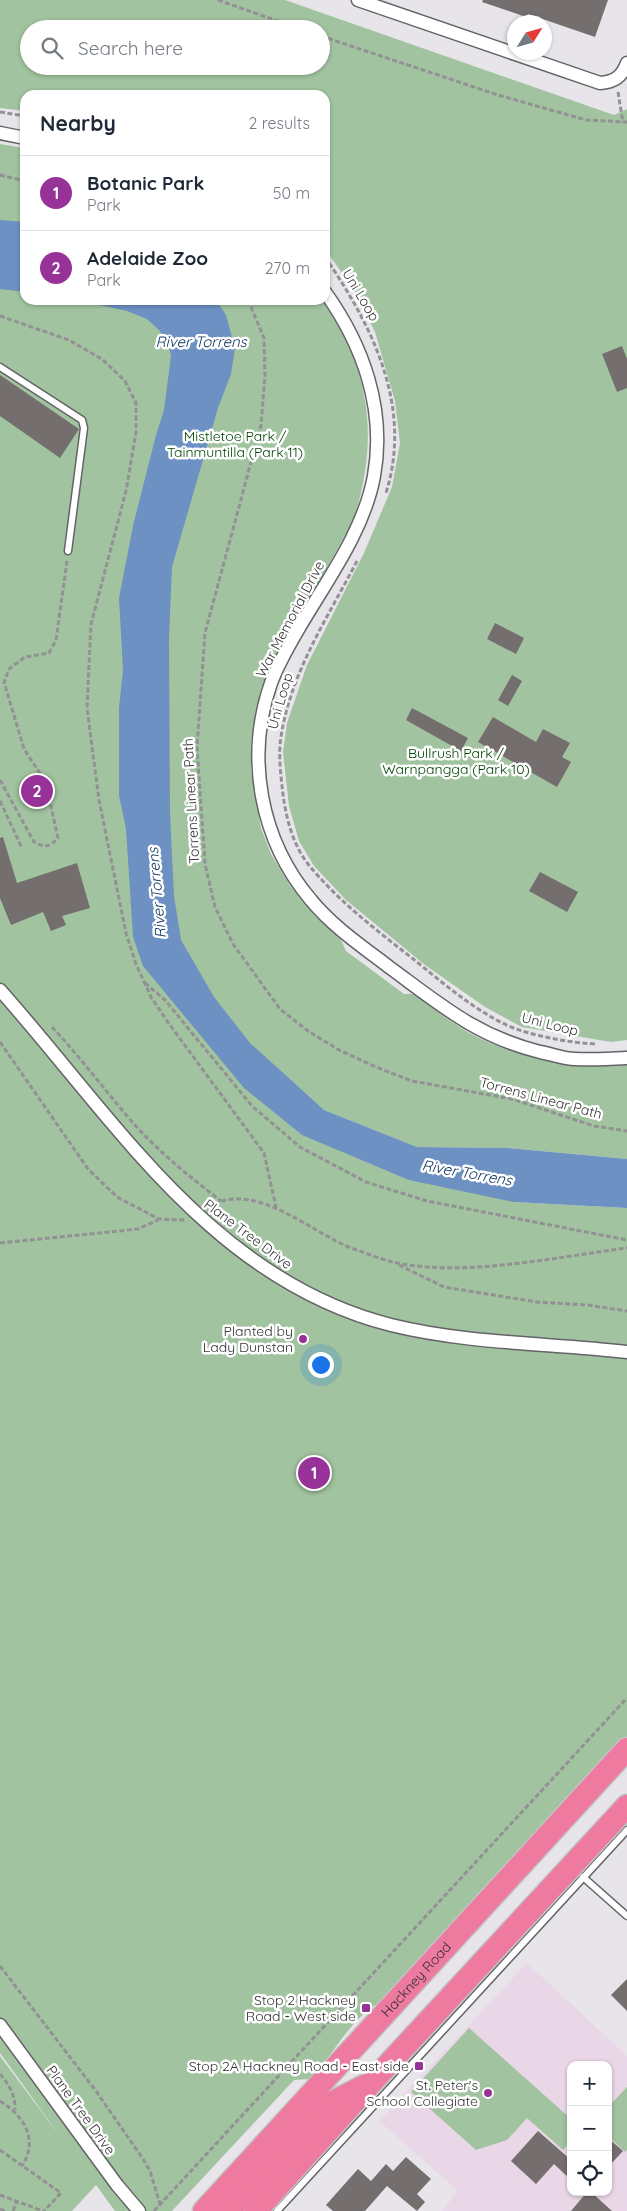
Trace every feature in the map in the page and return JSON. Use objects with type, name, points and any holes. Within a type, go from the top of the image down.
[{"type":"highway","name":"Hackney Road","points":[[204,2211],[349,2056],[476,1913],[627,1749]]},
{"type":"highway","points":[[256,2211],[372,2082],[627,1806]]},
{"type":"highway","points":[[229,2211],[328,2104],[348,2092],[372,2082]]},
{"type":"street","points":[[358,0],[600,83],[613,80],[619,76],[627,63]]},
{"type":"street","points":[[0,133],[20,137]]},
{"type":"street","name":"War Memorial Drive","points":[[330,300],[355,341],[371,386],[376,428],[374,475],[359,521],[348,546],[285,654],[265,701],[259,738],[258,767],[261,798],[268,824],[295,879],[312,902],[382,962],[479,1031],[511,1045],[573,1060],[627,1058]]},
{"type":"street","name":"Plane Tree Drive","points":[[0,990],[117,1132],[196,1216],[273,1275],[325,1303],[391,1325],[468,1338],[627,1352]]},
{"type":"street","name":"Plane Tree Drive","points":[[0,2025],[117,2185],[139,2211]]},
{"type":"lane","points":[[0,367],[82,420],[84,428],[68,551]]},
{"type":"lane","points":[[277,2211],[627,1830]]},
{"type":"lane","points":[[583,1877],[627,1916]]},
{"type":"lane","points":[[388,2022],[476,1913]]},
{"type":"lane","points":[[313,2132],[348,2092]]},
{"type":"path","points":[[218,0],[275,20]]},
{"type":"path","points":[[330,39],[498,95],[586,120],[625,122],[619,95],[613,80]]},
{"type":"path","points":[[0,112],[20,115]]},
{"type":"path","points":[[0,175],[20,181]]},
{"type":"path","name":"Uni Loop","points":[[330,265],[363,315],[386,375],[394,419],[395,458],[383,502]]},
{"type":"path","name":"Torrens Linear Path","points":[[250,305],[264,338],[265,376],[261,426],[205,633],[197,747],[205,864],[215,907],[233,944],[280,1009],[308,1031],[339,1050],[412,1081],[497,1095],[594,1126],[627,1131]]},
{"type":"path","points":[[0,316],[69,340],[102,359],[124,382],[136,403],[136,432],[126,491],[91,624],[87,708],[99,800],[126,933],[145,983],[167,1021],[264,1153],[276,1207]]},
{"type":"path","points":[[0,780],[34,842],[43,847],[51,845],[58,838],[48,793],[43,778],[24,749],[4,682],[9,669],[25,657],[49,653],[56,640],[68,551]]},
{"type":"path","name":"Uni Loop","points":[[361,555],[300,672],[284,720],[280,747],[281,776],[285,810],[296,844],[308,864],[368,924],[441,981],[485,1012],[521,1030],[552,1038],[602,1044]]},
{"type":"path","points":[[0,801],[22,848]]},
{"type":"path","points":[[145,983],[165,1000],[252,1106],[300,1147],[366,1182],[427,1200],[627,1240]]},
{"type":"path","points":[[49,1024],[80,1057],[134,1124],[175,1165],[221,1201]]},
{"type":"path","points":[[0,1042],[88,1169],[117,1197],[159,1219],[185,1220],[196,1216],[221,1201],[253,1200],[276,1207],[313,1229],[352,1248],[396,1263],[444,1286],[537,1302],[587,1305],[627,1311]]},
{"type":"path","points":[[0,1243],[138,1229],[159,1219]]},
{"type":"path","points":[[396,1263],[442,1268],[484,1266],[627,1248]]},
{"type":"path","points":[[154,2211],[627,1698]]},
{"type":"path","points":[[0,1966],[96,2091],[143,2159],[150,2172],[160,2204]]},
{"type":"path","points":[[0,2074],[16,2102],[15,2111]]},
{"type":"path","points":[[0,2101],[15,2111],[24,2124],[30,2143],[28,2154],[22,2166]]},
{"type":"path","points":[[0,2150],[61,2193],[43,2211],[0,2195]]},
{"type":"path","points":[[13,2211],[17,2201]]},
{"type":"path","points":[[0,2208],[5,2211]]},
{"type":"shaded area","name":"St. Peter's School Collegiate","points":[[527,1963],[627,2056],[627,2211],[442,2211],[458,2191],[379,2121]]},
{"type":"green space","name":"Bullrush Park / Warnpangga (Park 10)","points":[[0,0],[285,0],[614,115],[627,109],[627,1040],[611,1042],[522,1027],[485,1007],[425,965],[346,900],[314,866],[299,841],[289,806],[283,752],[287,723],[307,665],[364,553],[392,487],[400,443],[395,401],[375,332],[354,290],[330,256],[330,90],[20,90],[20,110],[0,108]]},
{"type":"green space","name":"Mistletoe Park / Tainmuntilla (Park 11)","points":[[0,144],[20,147],[20,305],[326,305],[352,352],[366,405],[368,433],[362,489],[354,519],[279,653],[261,700],[251,742],[251,770],[261,828],[271,854],[289,884],[313,914],[341,940],[346,951],[404,994],[414,994],[469,1033],[513,1051],[570,1063],[627,1065],[627,1159],[508,1148],[417,1147],[324,1110],[272,1064],[245,1088],[514,1202],[627,1208],[627,1737],[386,1999],[363,2014],[353,2024],[311,2079],[294,2080],[172,2211],[115,2211],[96,2185],[72,2211],[0,2211],[0,2056],[62,2139],[0,2053]]},
{"type":"green space","points":[[469,2028],[567,2115],[567,2146],[563,2150],[527,2118],[507,2140],[476,2150],[411,2092]]},
{"type":"green space","points":[[627,2087],[627,2150],[625,2152],[612,2140],[612,2103]]},
{"type":"water","points":[[0,220],[20,222],[20,291],[0,289]]},
{"type":"water","name":"River Torrens","points":[[99,305],[219,305],[226,315],[235,348],[231,374],[218,408],[172,567],[169,638],[170,813],[174,896],[181,940],[214,997],[250,1043],[324,1110],[417,1147],[508,1148],[627,1159],[627,1208],[514,1202],[409,1180],[302,1135],[244,1088],[143,966],[133,937],[126,829],[119,795],[119,708],[123,670],[119,598],[133,526],[164,410],[171,356],[168,343],[159,330],[147,319],[127,311]]},
{"type":"building","points":[[483,0],[608,0],[595,37],[552,22],[552,15],[520,15],[482,2]]},
{"type":"building","points":[[622,346],[627,359],[627,388],[617,392],[602,354]]},
{"type":"building","points":[[0,375],[79,429],[60,458],[0,416]]},
{"type":"building","points":[[495,623],[524,638],[516,654],[487,639]]},
{"type":"building","points":[[512,675],[522,681],[508,706],[498,700]]},
{"type":"building","points":[[412,708],[468,738],[461,751],[406,720]]},
{"type":"building","points":[[493,717],[536,742],[543,729],[570,743],[562,757],[571,762],[557,787],[478,742]]},
{"type":"building","points":[[3,837],[17,883],[77,863],[90,908],[62,916],[66,925],[51,931],[43,912],[11,925],[0,898],[0,838]]},
{"type":"building","points":[[540,872],[578,892],[567,912],[529,891]]},
{"type":"building","points":[[627,1979],[627,2011],[611,1995]]},
{"type":"building","points":[[538,2131],[567,2156],[567,2176],[554,2164],[536,2184],[511,2161]]},
{"type":"building","points":[[612,2141],[623,2151],[612,2163]]},
{"type":"building","points":[[406,2157],[431,2179],[417,2194],[425,2202],[417,2211],[387,2186],[365,2211],[333,2211],[326,2205],[358,2169],[371,2181],[386,2164],[393,2171]]},
{"type":"building","points":[[584,2196],[595,2196],[612,2211],[571,2211]]},
{"type":"place","name":"Adelaide Zoo","points":[[37,791]]},
{"type":"place","name":"Planted by Lady Dunstan","points":[[303,1339]]},
{"type":"place","name":"Botanic Park","points":[[314,1473]]},
{"type":"place","name":"Stop 2 Hackney Road - West side","points":[[366,2008]]},
{"type":"place","name":"Stop 2A Hackney Road - East side","points":[[419,2066]]},
{"type":"place","name":"St. Peter's School Collegiate","points":[[488,2093]]}]
